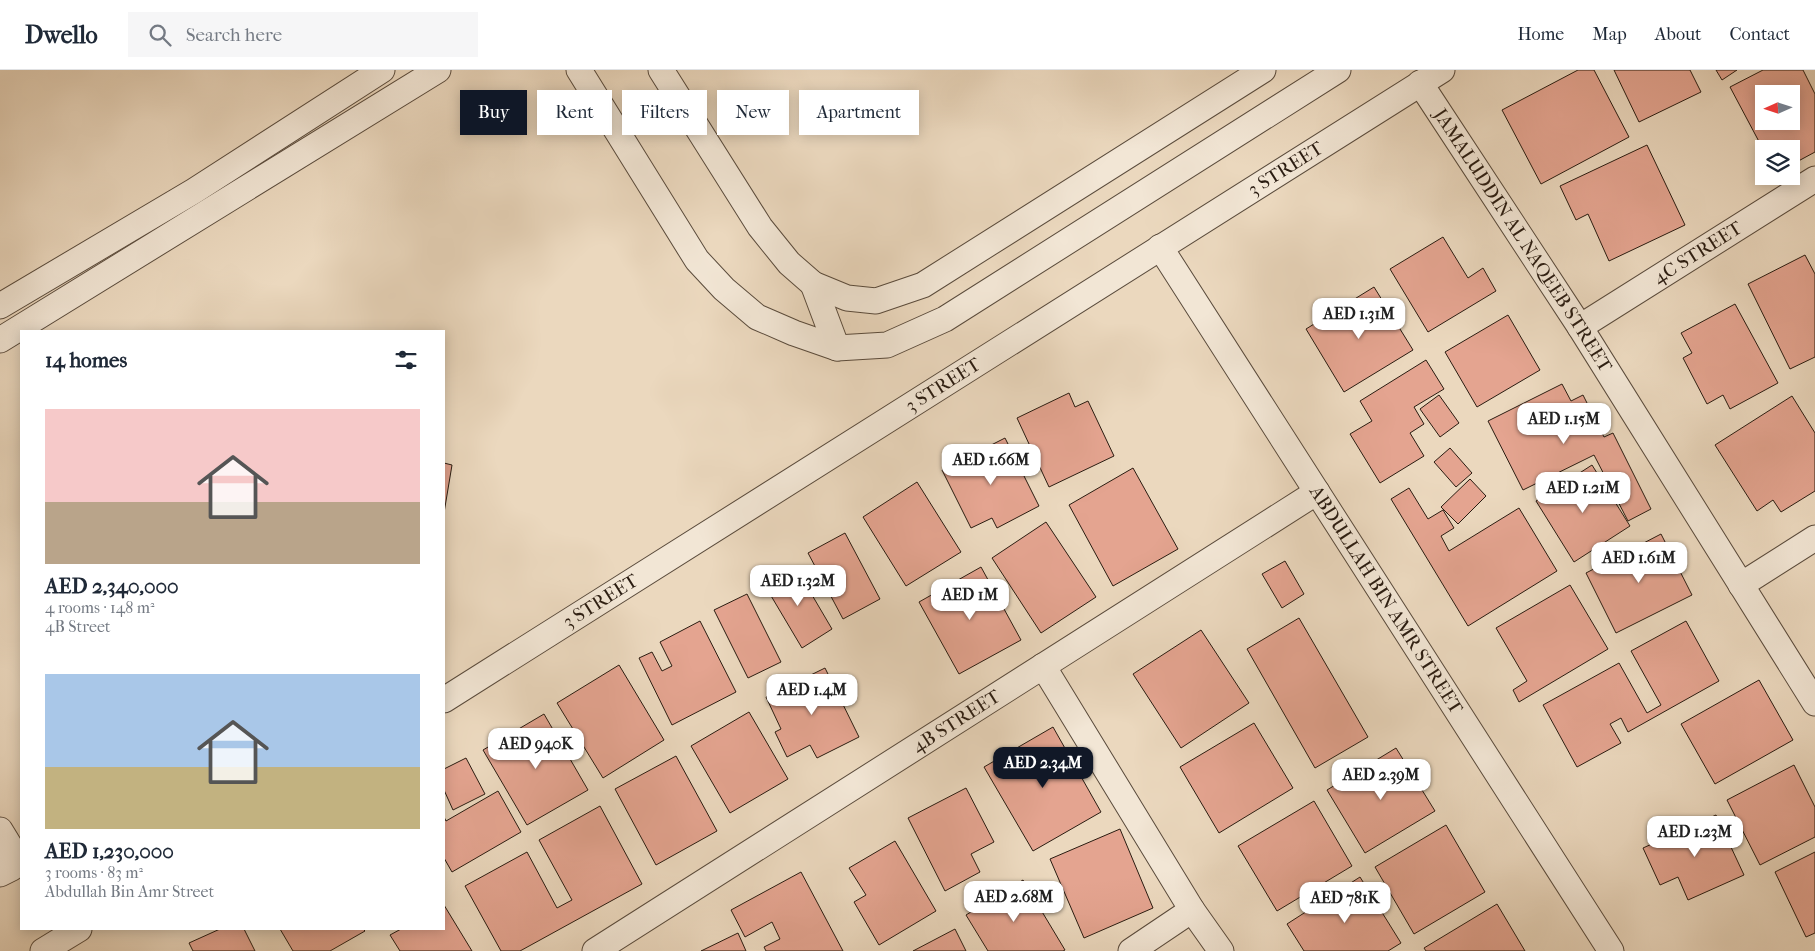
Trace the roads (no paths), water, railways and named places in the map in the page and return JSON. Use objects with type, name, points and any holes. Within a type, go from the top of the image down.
[{"type":"street","points":[[0,306],[194,191],[382,70]]},
{"type":"street","points":[[0,340],[438,70]]},
{"type":"street","points":[[579,70],[697,260],[724,289],[757,317],[794,333],[837,348],[887,345],[945,319],[1338,70]]},
{"type":"street","points":[[662,70],[760,227],[789,263],[813,284],[847,298],[876,301],[923,285],[1262,70]]},
{"type":"street","name":"3 STREET","points":[[445,699],[1442,70]]},
{"type":"street","name":"JAMALUDDIN AL NAQEEB STREET","points":[[1420,83],[1580,327],[1815,703]]},
{"type":"street","name":"4C STREET","points":[[1580,327],[1815,179]]},
{"type":"street","name":"ABDULLAH BIN AMR STREET","points":[[1160,247],[1611,951]]},
{"type":"street","points":[[813,284],[837,348]]},
{"type":"street","name":"4B STREET","points":[[595,951],[1317,492]]},
{"type":"street","points":[[1741,585],[1815,538]]},
{"type":"street","points":[[1043,666],[1192,910],[1221,951]]},
{"type":"street","points":[[0,830],[11,848],[12,868],[0,874]]},
{"type":"street","points":[[1131,951],[1192,910]]},
{"type":"street","points":[[43,951],[77,930]]}]
